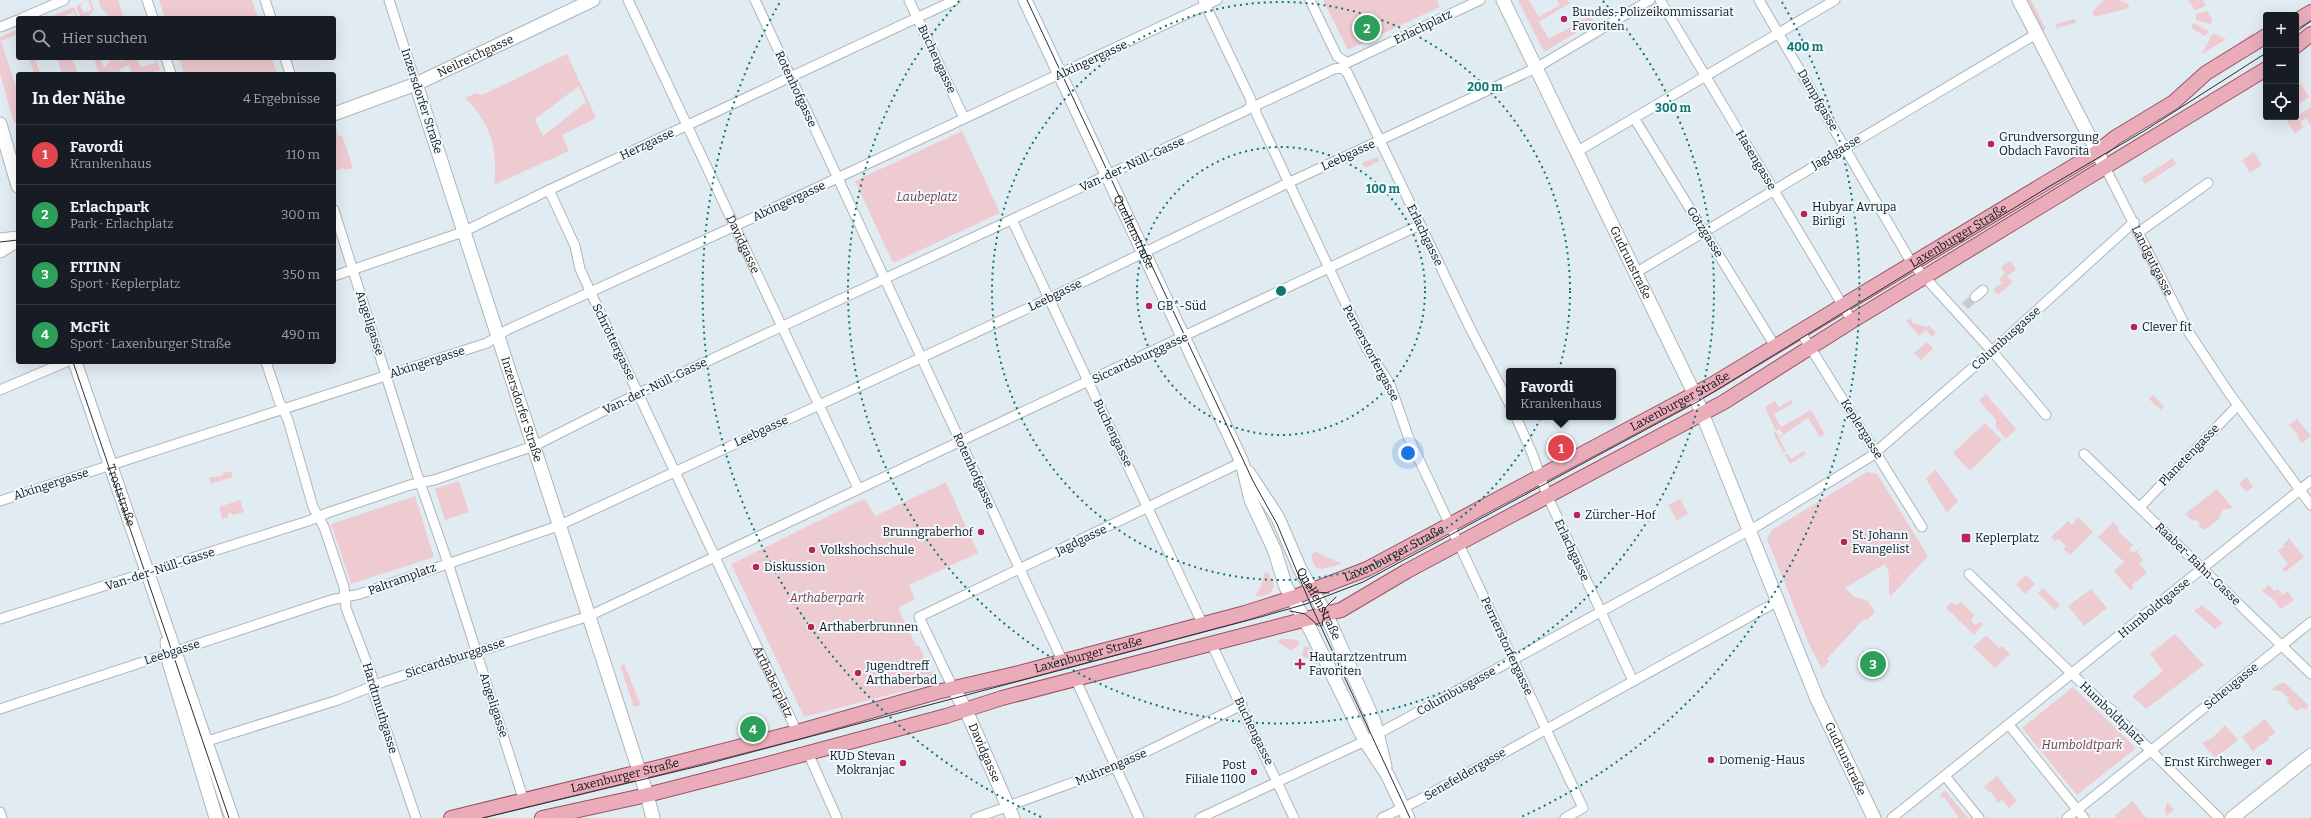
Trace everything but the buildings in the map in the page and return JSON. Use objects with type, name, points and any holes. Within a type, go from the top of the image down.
[{"type":"main road","points":[[2299,19],[2311,12]]},
{"type":"main road","points":[[2299,44],[2311,34]]},
{"type":"main road","name":"Laxenburger Straße","points":[[953,688],[1063,662],[1203,625],[1292,598],[1371,567],[1450,526],[1694,393],[1775,346],[1912,262],[2097,152],[2174,102],[2206,73],[2263,38]]},
{"type":"main road","name":"Laxenburger Straße","points":[[966,710],[1002,698],[1074,678],[1212,645],[1305,620],[1355,603],[1380,586],[1755,383],[1852,321],[2263,71]]},
{"type":"main road","name":"Arthaberplatz","points":[[797,732],[953,688]]},
{"type":"main road","points":[[808,753],[966,710]]},
{"type":"main road","name":"Laxenburger Straße","points":[[451,818],[639,773],[797,732]]},
{"type":"main road","name":"Laxenburger Straße","points":[[542,818],[647,795],[808,753]]},
{"type":"street","points":[[27,16],[64,0]]},
{"type":"street","points":[[147,0],[152,16]]},
{"type":"street","points":[[265,0],[270,16]]},
{"type":"street","name":"Inzersdorfer Straße","points":[[389,0],[463,232],[499,336],[558,526],[589,616],[647,795],[653,818]]},
{"type":"street","name":"Neilreichgasse","points":[[336,113],[416,84],[593,0]]},
{"type":"street","name":"Davidgasse","points":[[628,0],[688,125],[733,227],[858,488]]},
{"type":"street","name":"Rotenhofgasse","points":[[755,0],[837,179]]},
{"type":"street","name":"Buchengasse","points":[[909,0],[964,118]]},
{"type":"street","name":"Herzgasse","points":[[336,275],[463,232],[549,190],[955,0]]},
{"type":"street","name":"Quellenstraße","points":[[1025,0],[1182,338],[1242,463],[1278,518],[1300,569],[1314,589],[1326,614],[1378,734],[1387,774]]},
{"type":"street","name":"Alxingergasse","points":[[964,118],[1060,75],[1205,3],[1217,0]]},
{"type":"street","name":"Erlachplatz","points":[[1310,0],[1337,56],[1347,63],[1480,0]]},
{"type":"street","name":"Gudrunstraße","points":[[1503,0],[1578,151],[1694,393],[1749,530]]},
{"type":"street","name":"Leebgasse","points":[[448,563],[558,526],[1050,298],[1142,252],[1536,68],[1650,0]]},
{"type":"street","name":"Hasengasse","points":[[1660,0],[1852,321]]},
{"type":"street","name":"Dampfgasse","points":[[1759,0],[1912,262]]},
{"type":"street","points":[[1578,151],[1836,0]]},
{"type":"street","name":"Landgutgasse","points":[[2019,0],[2134,222],[2188,331],[2238,405],[2311,506]]},
{"type":"street","name":"Pernerstorfergasse","points":[[1205,3],[1367,349],[1394,394],[1408,436],[1583,808],[1565,818]]},
{"type":"street","points":[[0,27],[16,21]]},
{"type":"street","name":"Jagdgasse","points":[[1636,272],[1845,146],[2036,34]]},
{"type":"street","points":[[167,60],[170,72]]},
{"type":"street","points":[[285,60],[289,72]]},
{"type":"street","name":"Van-der-Nüll-Gasse","points":[[1012,220],[1320,76],[1341,68]]},
{"type":"street","name":"Erlachgasse","points":[[1341,68],[1347,72],[1420,225],[1506,398]]},
{"type":"street","points":[[964,118],[837,179],[886,279],[1012,220]]},
{"type":"street","name":"Götzgasse","points":[[1634,118],[1775,346]]},
{"type":"street","points":[[1,132],[16,180]]},
{"type":"street","name":"Alxingergasse","points":[[0,501],[487,343],[499,336],[837,179]]},
{"type":"street","points":[[2139,232],[2208,183]]},
{"type":"street","name":"Schröttergasse","points":[[549,190],[575,246],[580,269],[715,558]]},
{"type":"street","name":"Angeligasse","points":[[336,216],[421,483]]},
{"type":"street","name":"Buchengasse","points":[[1012,220],[1203,625]]},
{"type":"street","name":"Columbusgasse","points":[[1877,452],[1992,351],[2134,222]]},
{"type":"street","name":"Siccardsburggasse","points":[[858,488],[961,442],[1420,225]]},
{"type":"street","points":[[0,240],[16,239]]},
{"type":"street","points":[[0,251],[12,246],[16,241]]},
{"type":"street","points":[[1912,262],[1992,351],[2046,415]]},
{"type":"street","name":"Rotenhofgasse","points":[[886,279],[921,358],[1021,569],[1063,662]]},
{"type":"street","name":"Van-der-Nüll-Gasse","points":[[421,483],[534,446],[639,393],[886,279]]},
{"type":"street","points":[[1975,297],[1983,290]]},
{"type":"street","points":[[1958,313],[1965,306]]},
{"type":"street","name":"Keplergasse","points":[[1800,331],[1877,452],[1922,527]]},
{"type":"street","points":[[0,390],[61,364]]},
{"type":"street","name":"Troststraße","points":[[77,364],[167,628],[172,652],[206,742],[232,818]]},
{"type":"street","points":[[267,364],[300,459],[313,507],[324,527],[344,587],[345,597]]},
{"type":"street","name":"Planetengasse","points":[[2140,507],[2238,405]]},
{"type":"street","name":"Erlachgasse","points":[[1517,420],[1541,476],[1547,495],[1633,681]]},
{"type":"street","points":[[1633,681],[1778,601],[1749,530],[1877,452]]},
{"type":"street","name":"Raaber-Bahn-Gasse","points":[[2084,454],[2311,674]]},
{"type":"street","name":"Quellenstraße","points":[[1242,463],[1251,500],[1267,533],[1281,574],[1292,598],[1305,620],[1365,742],[1387,774],[1405,813]]},
{"type":"street","name":"Jagdgasse","points":[[953,688],[920,617],[1242,463]]},
{"type":"street","name":"Humboldtgasse","points":[[2072,674],[2204,569],[2311,481]]},
{"type":"street","points":[[318,516],[421,483]]},
{"type":"street","name":"Paltramplatz","points":[[345,597],[360,594],[448,563],[421,483]]},
{"type":"street","points":[[715,558],[858,488]]},
{"type":"street","name":"Van-der-Nüll-Gasse","points":[[0,619],[148,573],[318,516]]},
{"type":"street","name":"Columbusgasse","points":[[1200,818],[1365,742],[1749,530]]},
{"type":"street","name":"Siccardsburggasse","points":[[206,742],[338,700],[373,686],[477,651],[589,616],[715,558]]},
{"type":"street","name":"Arthaberplatz","points":[[715,558],[797,732]]},
{"type":"street","name":"Angeligasse","points":[[448,563],[524,801]]},
{"type":"street","points":[[1969,574],[2072,674]]},
{"type":"street","name":"Leebgasse","points":[[0,709],[345,597]]},
{"type":"street","name":"Hardtmuthgasse","points":[[345,597],[346,608],[372,676],[375,697],[416,818]]},
{"type":"street","name":"Gudrunstraße","points":[[1778,601],[1817,699],[1874,818]]},
{"type":"street","name":"Scheugasse","points":[[2151,750],[2311,622]]},
{"type":"street","name":"Buchengasse","points":[[1212,645],[1242,705],[1294,818]]},
{"type":"street","name":"Troststraße","points":[[172,652],[169,662],[216,818]]},
{"type":"street","name":"Humboldtplatz","points":[[2009,725],[2072,674],[2099,700],[2113,711],[2123,723],[2151,750],[2077,810]]},
{"type":"street","points":[[1074,678],[1139,818]]},
{"type":"street","name":"Senefeldergasse","points":[[1382,818],[1405,813],[1546,728],[1633,681]]},
{"type":"street","name":"Davidgasse","points":[[953,688],[966,710],[1011,812]]},
{"type":"street","name":"Muhrengasse","points":[[976,818],[1011,812],[1115,768],[1242,705]]},
{"type":"street","points":[[1892,818],[2009,725],[2084,818]]},
{"type":"street","points":[[191,737],[197,742],[206,742]]},
{"type":"street","points":[[2151,750],[2219,818]]},
{"type":"street","points":[[808,753],[837,818]]},
{"type":"street","points":[[2232,818],[2311,755]]},
{"type":"street","points":[[1946,776],[1979,818]]},
{"type":"street","points":[[2067,818],[2077,810]]},
{"type":"street","points":[[0,812],[2,818]]},
{"type":"green space","points":[[91,0],[94,10],[89,16],[80,16],[76,6],[85,2],[80,6],[84,13],[92,10],[88,1]]},
{"type":"green space","points":[[98,0],[118,0],[123,16],[108,16],[107,13],[102,10]]},
{"type":"green space","points":[[159,0],[252,0],[257,16],[164,16]]},
{"type":"green space","points":[[1323,0],[1437,0],[1440,7],[1348,50]]},
{"type":"green space","points":[[1518,0],[1529,0],[1539,17],[1560,5],[1557,0],[1568,0],[1570,3],[1539,22],[1549,39],[1590,16],[1594,22],[1544,52]]},
{"type":"green space","points":[[2028,0],[2031,0],[2046,29],[2042,31],[2033,14],[2034,12],[2027,2]]},
{"type":"green space","points":[[2104,0],[2119,0],[2128,4],[2129,8],[2094,17],[2092,12]]},
{"type":"green space","points":[[2188,0],[2203,0],[2206,6],[2195,10]]},
{"type":"green space","points":[[74,7],[77,16],[75,16],[74,12],[64,16],[52,16]]},
{"type":"green space","points":[[2208,11],[2212,19],[2211,24],[2196,20],[2196,14]]},
{"type":"green space","points":[[2075,19],[2076,23],[2057,28],[2055,24]]},
{"type":"green space","points":[[2193,23],[2209,31],[2205,36],[2191,28]]},
{"type":"green space","points":[[16,30],[16,35],[1,41],[16,86],[16,122],[14,123],[0,73],[0,37]]},
{"type":"green space","points":[[2213,33],[2226,39],[2203,54],[2202,53]]},
{"type":"green space","points":[[2253,33],[2255,37],[2209,63]]},
{"type":"green space","points":[[567,54],[596,118],[562,135],[569,151],[494,185],[495,160],[491,138],[481,117],[465,98],[476,93],[482,95]],"holes":[[[579,86],[586,102],[543,136],[535,119]]]},
{"type":"green space","points":[[30,60],[36,60],[39,72],[33,72]]},
{"type":"green space","points":[[58,60],[73,60],[77,72],[61,72]]},
{"type":"green space","points":[[95,60],[101,60],[104,68],[111,60],[138,60],[141,67],[155,63],[154,60],[157,60],[160,70],[154,72],[131,72],[129,65],[120,69],[121,72],[98,72]]},
{"type":"green space","points":[[180,60],[273,60],[276,72],[183,72]]},
{"type":"green space","points":[[2301,84],[2309,97],[2299,104],[2299,85]]},
{"type":"green space","points":[[2311,107],[2311,126],[2306,118],[2300,122],[2303,127],[2295,134],[2287,120],[2299,120],[2299,115]]},
{"type":"green space","points":[[336,128],[339,136],[342,135],[353,168],[345,170],[344,168],[336,170]]},
{"type":"green space","name":"Laubeplatz","points":[[962,131],[1000,213],[893,263],[855,181]]},
{"type":"green space","points":[[2254,152],[2262,165],[2250,173],[2242,160]]},
{"type":"green space","points":[[1377,157],[1379,161],[1365,168],[1362,163]]},
{"type":"green space","points":[[2173,158],[2176,164],[2145,184],[2142,179],[2143,177]]},
{"type":"green space","points":[[2011,261],[2016,270],[2007,276],[2013,282],[1998,295],[1993,289],[2002,283],[1999,279],[2005,274],[2001,266]]},
{"type":"green space","points":[[1910,318],[1913,323],[1927,327],[1929,325],[1936,333],[1932,337],[1926,330],[1919,336],[1906,321]]},
{"type":"green space","points":[[1927,342],[1932,347],[1932,350],[1921,360],[1914,353]]},
{"type":"green space","points":[[1986,394],[2016,429],[2006,439],[1996,427],[1996,420],[1979,400]]},
{"type":"green space","points":[[2153,395],[2164,406],[2161,410],[2149,399]]},
{"type":"green space","points":[[1791,400],[1793,403],[1774,414],[1781,427],[1811,410],[1825,434],[1820,437],[1808,418],[1779,438],[1786,451],[1784,453],[1773,433],[1776,432],[1779,437],[1783,434],[1780,429],[1776,431],[1765,407],[1775,401],[1779,407]]},
{"type":"green space","points":[[2297,419],[2311,436],[2302,443],[2297,436],[2298,435],[2289,425]]},
{"type":"green space","points":[[1985,423],[2002,440],[1970,471],[1953,453]]},
{"type":"green space","points":[[1804,451],[1806,454],[1790,464],[1785,455],[1788,454],[1791,459]]},
{"type":"green space","points":[[1935,469],[1958,501],[1947,513],[1926,479]]},
{"type":"green space","points":[[231,471],[233,477],[211,484],[209,478],[223,475],[223,473]]},
{"type":"green space","points":[[1867,472],[1877,474],[1928,556],[1890,597],[1889,576],[1885,564],[1845,588],[1853,596],[1868,601],[1875,612],[1866,621],[1864,619],[1827,659],[1829,661],[1822,669],[1809,644],[1767,539],[1772,530]]},
{"type":"green space","points":[[2247,477],[2253,487],[2246,492],[2239,483]]},
{"type":"green space","points":[[459,481],[469,512],[445,520],[435,489]]},
{"type":"green space","name":"Arthaberpark","points":[[946,482],[978,553],[909,585],[915,599],[898,608],[916,646],[919,646],[934,677],[927,685],[804,717],[731,564],[859,501],[866,500],[875,516]]},
{"type":"green space","points":[[2217,489],[2233,508],[2223,510],[2219,519],[2205,530],[2198,526],[2200,524],[2195,519],[2193,521],[2185,514]]},
{"type":"green space","points":[[415,496],[434,557],[351,584],[331,524]]},
{"type":"green space","points":[[1680,499],[1688,514],[1677,520],[1668,505]]},
{"type":"green space","points":[[240,500],[244,512],[234,515],[229,512],[228,517],[222,519],[219,507]]},
{"type":"green space","points":[[2078,517],[2093,532],[2070,555],[2063,549],[2066,546],[2058,539],[2055,541],[2051,537],[2068,521],[2072,525]]},
{"type":"green space","points":[[2113,522],[2119,528],[2118,531],[2134,546],[2131,546],[2129,551],[2134,552],[2143,547],[2137,552],[2143,560],[2139,563],[2147,573],[2132,585],[2134,588],[2130,590],[2114,571],[2124,562],[2098,537]]},
{"type":"green space","points":[[2288,537],[2304,557],[2285,572],[2282,569],[2288,564],[2277,550],[2284,547],[2283,545],[2288,540]]},
{"type":"green space","points":[[1314,551],[1341,564],[1322,569],[1316,568],[1311,558]]},
{"type":"green space","points":[[1265,572],[1269,574],[1274,585],[1270,594],[1259,597],[1255,595],[1260,588]]},
{"type":"green space","points":[[2026,575],[2035,584],[2025,594],[2016,584]]},
{"type":"green space","points":[[2269,585],[2274,591],[2278,589],[2283,595],[2287,591],[2294,600],[2281,609],[2276,604],[2277,602],[2262,591]]},
{"type":"green space","points":[[2043,588],[2060,605],[2055,610],[2038,593]]},
{"type":"green space","points":[[2091,589],[2107,608],[2084,626],[2068,606]]},
{"type":"green space","points":[[1951,602],[1955,605],[1961,602],[1974,615],[1971,621],[1975,625],[1979,622],[1983,624],[1974,635],[1946,608]]},
{"type":"green space","points":[[2202,605],[2223,623],[2215,629],[2194,611]]},
{"type":"green space","points":[[2175,634],[2204,665],[2146,709],[2132,696],[2163,671],[2150,654]]},
{"type":"green space","points":[[1986,635],[1999,648],[2002,646],[2010,654],[1995,668],[1973,647]]},
{"type":"green space","points":[[1280,639],[1293,639],[1300,642],[1298,646],[1291,650],[1277,642]]},
{"type":"green space","points":[[1304,646],[1309,647],[1317,659],[1315,663],[1302,656]]},
{"type":"green space","points":[[624,664],[641,705],[634,707],[620,666]]},
{"type":"green space","points":[[2280,683],[2285,683],[2309,706],[2304,710],[2302,707],[2296,711],[2287,701],[2289,699],[2281,691],[2271,690]]},
{"type":"green space","name":"Humboldtpark","points":[[2073,687],[2136,748],[2077,795],[2022,728]]},
{"type":"green space","points":[[2265,719],[2276,733],[2268,737],[2269,739],[2260,746],[2259,745],[2253,752],[2242,737]]},
{"type":"green space","points":[[2225,725],[2238,740],[2215,758],[2202,743],[2212,738]]},
{"type":"green space","points":[[1997,776],[2017,801],[2009,808],[2002,800],[1998,803],[1991,792],[1984,787]]},
{"type":"green space","points":[[1945,790],[1968,818],[1959,818],[1944,797],[1942,798],[1940,795]]},
{"type":"green space","points":[[2133,801],[2146,818],[2117,818],[2115,815]]},
{"type":"green space","points":[[2167,802],[2174,810],[2166,816],[2165,809]]},
{"type":"tunnel","points":[[1965,306],[1975,297]]},
{"type":"tram line","points":[[1027,0],[1253,481],[1277,524],[1310,603],[1410,818]]},
{"type":"tram line","points":[[2299,30],[2311,21]]},
{"type":"tram line","points":[[483,818],[703,765],[1264,616],[1306,604],[1363,582],[1697,402],[2050,186],[2144,131],[2263,55]]},
{"type":"tram line","points":[[0,242],[16,240]]},
{"type":"tram line","points":[[74,364],[229,818]]},
{"type":"tram line","points":[[1303,583],[1315,592],[1329,593]]},
{"type":"tram line","points":[[1322,626],[1325,608],[1336,597]]},
{"type":"tram line","points":[[1290,611],[1305,614],[1319,626]]},
{"type":"place","name":"Bundes-Polizeikommissariat Favoriten","points":[[1564,19]]},
{"type":"place","name":"Erlachpark","points":[[1367,28]]},
{"type":"place","name":"Grundversorgung Obdach Favorita","points":[[1991,144]]},
{"type":"place","name":"Hubyar Avrupa Birligi","points":[[1804,214]]},
{"type":"place","name":"GB*-Süd","points":[[1149,306]]},
{"type":"place","name":"Clever fit","points":[[2134,327]]},
{"type":"place","name":"Favordi","points":[[1561,448]]},
{"type":"place","name":"Zürcher-Hof","points":[[1577,515]]},
{"type":"place","name":"Brunngraberhof","points":[[981,532]]},
{"type":"place","name":"Keplerplatz","points":[[1966,538]]},
{"type":"place","name":"St. Johann Evangelist","points":[[1844,542]]},
{"type":"place","name":"Volkshochschule","points":[[812,550]]},
{"type":"place","name":"Diskussion","points":[[756,567]]},
{"type":"place","name":"Arthaberbrunnen","points":[[811,627]]},
{"type":"place","name":"Hautarztzentrum Favoriten","points":[[1300,664]]},
{"type":"place","name":"FITINN","points":[[1873,664]]},
{"type":"place","name":"Jugendtreff Arthaberbad","points":[[858,673]]},
{"type":"place","name":"McFit","points":[[753,729]]},
{"type":"place","name":"Domenig-Haus","points":[[1711,760]]},
{"type":"place","name":"Ernst Kirchweger","points":[[2269,762]]},
{"type":"place","name":"KUD Stevan Mokranjac","points":[[903,763]]},
{"type":"place","name":"Post Filiale 1100","points":[[1254,772]]}]
